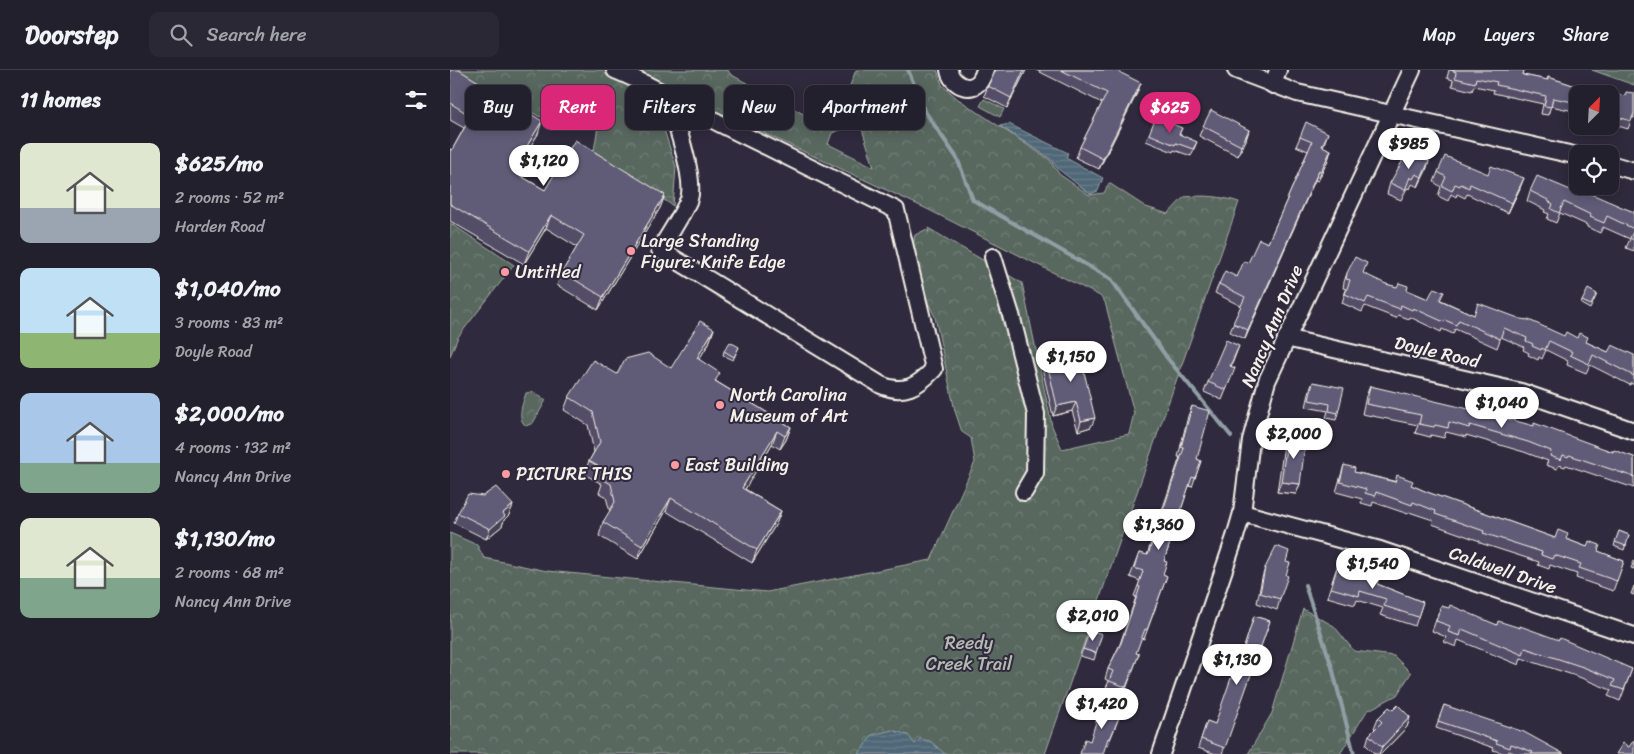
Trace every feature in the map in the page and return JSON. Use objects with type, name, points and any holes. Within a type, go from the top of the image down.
[{"type":"street","points":[[615,70],[647,85]]},
{"type":"street","points":[[949,70],[952,79],[960,85],[971,87],[979,82],[985,70]]},
{"type":"street","points":[[1236,70],[1276,78],[1297,93],[1569,154]]},
{"type":"street","name":"Nancy Ann Drive","points":[[1162,754],[1242,513],[1251,440],[1267,381],[1412,70]]},
{"type":"street","points":[[666,94],[896,210],[934,369],[922,381],[901,390],[881,385],[660,250],[689,198],[691,182],[676,121],[666,94]]},
{"type":"street","points":[[1619,167],[1634,171]]},
{"type":"street","points":[[993,257],[1011,315],[1036,414],[1036,473],[1024,492]]},
{"type":"street","name":"Doyle Road","points":[[1286,338],[1512,389],[1634,431]]},
{"type":"street","name":"Caldwell Drive","points":[[1242,513],[1380,550],[1634,636]]},
{"type":"green space","name":"Reedy Creek Trail","points":[[458,70],[728,70],[730,74],[750,85],[724,85],[724,114],[714,110],[714,85],[661,85],[650,80],[639,85],[625,85],[625,130],[664,130],[676,167],[673,206],[594,151],[597,130],[615,130],[615,85],[541,85],[540,117],[531,112],[531,85],[484,85]]},
{"type":"green space","name":"Reedy Creek Trail","points":[[856,70],[937,70],[942,85],[958,99],[1050,160],[1059,174],[1089,195],[1104,193],[1109,183],[1146,207],[1168,214],[1184,197],[1212,196],[1239,202],[1045,754],[450,754],[450,533],[477,545],[484,558],[547,571],[767,592],[931,560],[975,462],[971,438],[962,432],[955,411],[935,317],[923,292],[912,250],[915,235],[925,230],[929,232],[928,228],[1022,283],[1052,426],[1062,449],[1129,434],[1134,413],[1105,302],[1100,296],[927,209],[757,130],[794,130],[794,109],[804,114],[804,130],[840,130],[832,133],[828,144],[874,167],[862,130],[925,130],[925,85],[850,85]]},
{"type":"green space","points":[[1592,70],[1634,70],[1634,85]]},
{"type":"green space","points":[[984,99],[1004,109],[1000,117],[980,106]]},
{"type":"green space","points":[[450,223],[514,265],[458,337],[450,356]]},
{"type":"green space","points":[[532,392],[546,400],[533,423],[526,426],[521,419],[521,410],[526,393]]},
{"type":"green space","points":[[1303,609],[1334,626],[1354,651],[1394,656],[1411,673],[1397,695],[1367,711],[1340,754],[1248,754],[1272,713]]},
{"type":"water","points":[[1009,124],[1068,153],[1066,158],[1103,178],[1098,191],[1090,194],[1058,169],[1051,159],[1000,126]]},
{"type":"water","points":[[892,730],[908,735],[915,744],[920,739],[930,741],[945,754],[859,754],[872,735]]},
{"type":"building","points":[[450,70],[459,70],[483,85],[465,85],[465,112],[450,103]]},
{"type":"building","points":[[996,70],[1024,70],[1011,98],[988,86]]},
{"type":"building","points":[[1061,70],[1115,70],[1141,83],[1103,159],[1080,147],[1107,93]]},
{"type":"building","points":[[1451,70],[1524,70],[1523,75],[1548,80],[1548,77],[1573,85],[1569,85],[1569,101],[1553,98],[1551,107],[1544,106],[1546,96],[1496,85],[1497,82],[1476,78],[1475,83],[1455,78],[1456,72]]},
{"type":"building","points":[[1626,92],[1634,93],[1634,113],[1631,121],[1619,117],[1621,110],[1619,110],[1619,95],[1625,96]]},
{"type":"building","points":[[1211,110],[1249,130],[1241,146],[1203,126]]},
{"type":"building","points":[[531,114],[541,120],[541,123],[512,171],[545,190],[575,140],[665,195],[603,297],[562,272],[584,235],[551,215],[529,251],[450,204],[450,149],[452,150],[465,127],[465,130],[531,130]]},
{"type":"building","points":[[1156,117],[1182,128],[1179,134],[1197,142],[1193,149],[1176,143],[1175,145],[1149,134]]},
{"type":"building","points":[[1306,122],[1328,133],[1322,146],[1331,150],[1321,171],[1319,170],[1248,330],[1233,323],[1245,297],[1219,284],[1225,271],[1237,277],[1244,261],[1248,263],[1259,239],[1268,243],[1312,142],[1300,137]]},
{"type":"building","points":[[1408,151],[1429,161],[1422,177],[1416,174],[1413,179],[1410,177],[1405,190],[1390,183]]},
{"type":"building","points":[[1445,156],[1488,174],[1491,166],[1524,178],[1512,203],[1470,184],[1469,188],[1461,184],[1460,186],[1455,184],[1452,191],[1442,186],[1446,177],[1438,172]]},
{"type":"building","points":[[1537,176],[1569,189],[1569,195],[1594,195],[1634,212],[1634,229],[1607,216],[1604,223],[1564,202],[1559,213],[1551,209],[1553,204],[1548,200],[1530,191]]},
{"type":"building","points":[[1634,230],[1634,240],[1630,238]]},
{"type":"building","points":[[1355,257],[1367,263],[1363,273],[1386,284],[1397,287],[1399,283],[1408,286],[1407,290],[1428,299],[1434,288],[1444,292],[1440,300],[1474,315],[1478,303],[1521,319],[1529,320],[1564,336],[1566,332],[1577,338],[1579,333],[1588,337],[1586,342],[1608,352],[1612,345],[1634,355],[1634,376],[1593,355],[1589,364],[1570,355],[1572,352],[1549,341],[1545,350],[1542,348],[1541,350],[1526,341],[1527,338],[1504,328],[1500,339],[1459,320],[1456,325],[1445,320],[1444,322],[1413,308],[1412,310],[1401,305],[1400,309],[1368,297],[1365,303],[1345,294],[1350,280],[1346,279],[1347,273]]},
{"type":"building","points":[[1588,289],[1597,294],[1591,305],[1582,301]]},
{"type":"building","name":"East Building","points":[[700,321],[714,329],[697,358],[720,373],[715,381],[791,427],[785,436],[777,431],[742,488],[781,511],[757,550],[671,498],[642,546],[603,522],[615,502],[611,484],[604,480],[608,472],[589,461],[600,442],[593,412],[569,397],[593,360],[617,374],[625,359],[648,353],[671,368]]},
{"type":"building","points":[[1226,340],[1239,346],[1230,366],[1235,368],[1226,390],[1208,382]]},
{"type":"building","points":[[730,342],[739,347],[734,357],[724,351]]},
{"type":"building","points":[[1069,345],[1072,357],[1080,355],[1095,418],[1081,421],[1076,402],[1057,406],[1047,363],[1060,360],[1059,347]]},
{"type":"building","points":[[1313,382],[1344,388],[1338,413],[1329,411],[1330,404],[1309,400]]},
{"type":"building","points":[[1370,386],[1534,426],[1534,423],[1613,452],[1614,450],[1634,457],[1634,477],[1569,455],[1568,457],[1563,455],[1561,460],[1550,456],[1551,451],[1528,442],[1470,425],[1469,428],[1449,422],[1448,428],[1419,424],[1421,415],[1366,404]]},
{"type":"building","points":[[1192,406],[1210,411],[1197,459],[1201,461],[1195,478],[1192,477],[1164,561],[1167,562],[1163,574],[1167,576],[1147,630],[1145,629],[1136,653],[1139,654],[1126,687],[1109,681],[1113,671],[1108,669],[1121,643],[1140,587],[1138,586],[1143,571],[1134,568],[1139,553],[1148,555],[1184,448],[1181,447]]},
{"type":"building","points":[[1288,435],[1306,438],[1300,484],[1281,482]]},
{"type":"building","points":[[1344,465],[1355,468],[1354,472],[1395,482],[1397,475],[1413,481],[1411,485],[1427,492],[1555,538],[1558,530],[1568,534],[1566,539],[1587,547],[1589,541],[1600,545],[1598,551],[1624,561],[1617,581],[1579,568],[1581,564],[1554,555],[1552,559],[1541,555],[1542,552],[1483,533],[1484,531],[1435,514],[1436,511],[1413,502],[1412,505],[1376,492],[1375,496],[1365,493],[1366,489],[1340,482]]},
{"type":"building","points":[[496,487],[513,505],[503,513],[505,516],[490,529],[458,513],[468,494],[483,496]]},
{"type":"building","points":[[1619,531],[1629,535],[1626,546],[1615,542]]},
{"type":"building","points":[[1276,546],[1289,551],[1286,562],[1290,563],[1286,575],[1288,576],[1280,599],[1260,593],[1265,568]]},
{"type":"building","points":[[1339,561],[1353,565],[1351,571],[1379,579],[1377,584],[1423,602],[1418,617],[1384,606],[1386,599],[1360,591],[1359,596],[1331,588]]},
{"type":"building","points":[[1450,605],[1497,625],[1498,621],[1520,628],[1520,626],[1559,640],[1560,638],[1632,669],[1624,690],[1612,686],[1615,680],[1583,667],[1525,648],[1523,655],[1462,629],[1460,636],[1448,632],[1450,626],[1436,621],[1441,606],[1449,608]]},
{"type":"building","points":[[1254,616],[1270,621],[1225,748],[1201,739],[1207,721],[1215,724],[1231,678],[1234,679]]},
{"type":"building","points":[[1090,630],[1102,634],[1096,653],[1083,649]]},
{"type":"building","points":[[1102,703],[1122,710],[1110,739],[1108,738],[1103,754],[1080,754],[1085,739],[1090,741]]},
{"type":"building","points":[[1398,705],[1410,717],[1382,747],[1369,735],[1382,722],[1378,718],[1389,707],[1393,710]]},
{"type":"building","points":[[1444,705],[1524,732],[1564,754],[1531,754],[1533,752],[1511,744],[1510,748],[1496,743],[1497,741],[1438,721]]},
{"type":"building","points":[[1634,740],[1634,754],[1616,754],[1623,743],[1629,747]]},
{"type":"waterway","points":[[908,70],[926,113],[957,158],[973,200],[1111,279],[1168,359],[1231,436]]},
{"type":"waterway","points":[[1305,585],[1332,667],[1354,754]]},
{"type":"place","name":"Large Standing Figure: Knife Edge","points":[[631,251]]},
{"type":"place","name":"Untitled","points":[[505,272]]},
{"type":"place","name":"North Carolina Museum of Art","points":[[720,405]]},
{"type":"place","name":"East Building","points":[[675,465]]},
{"type":"place","name":"PICTURE THIS","points":[[506,474]]}]
